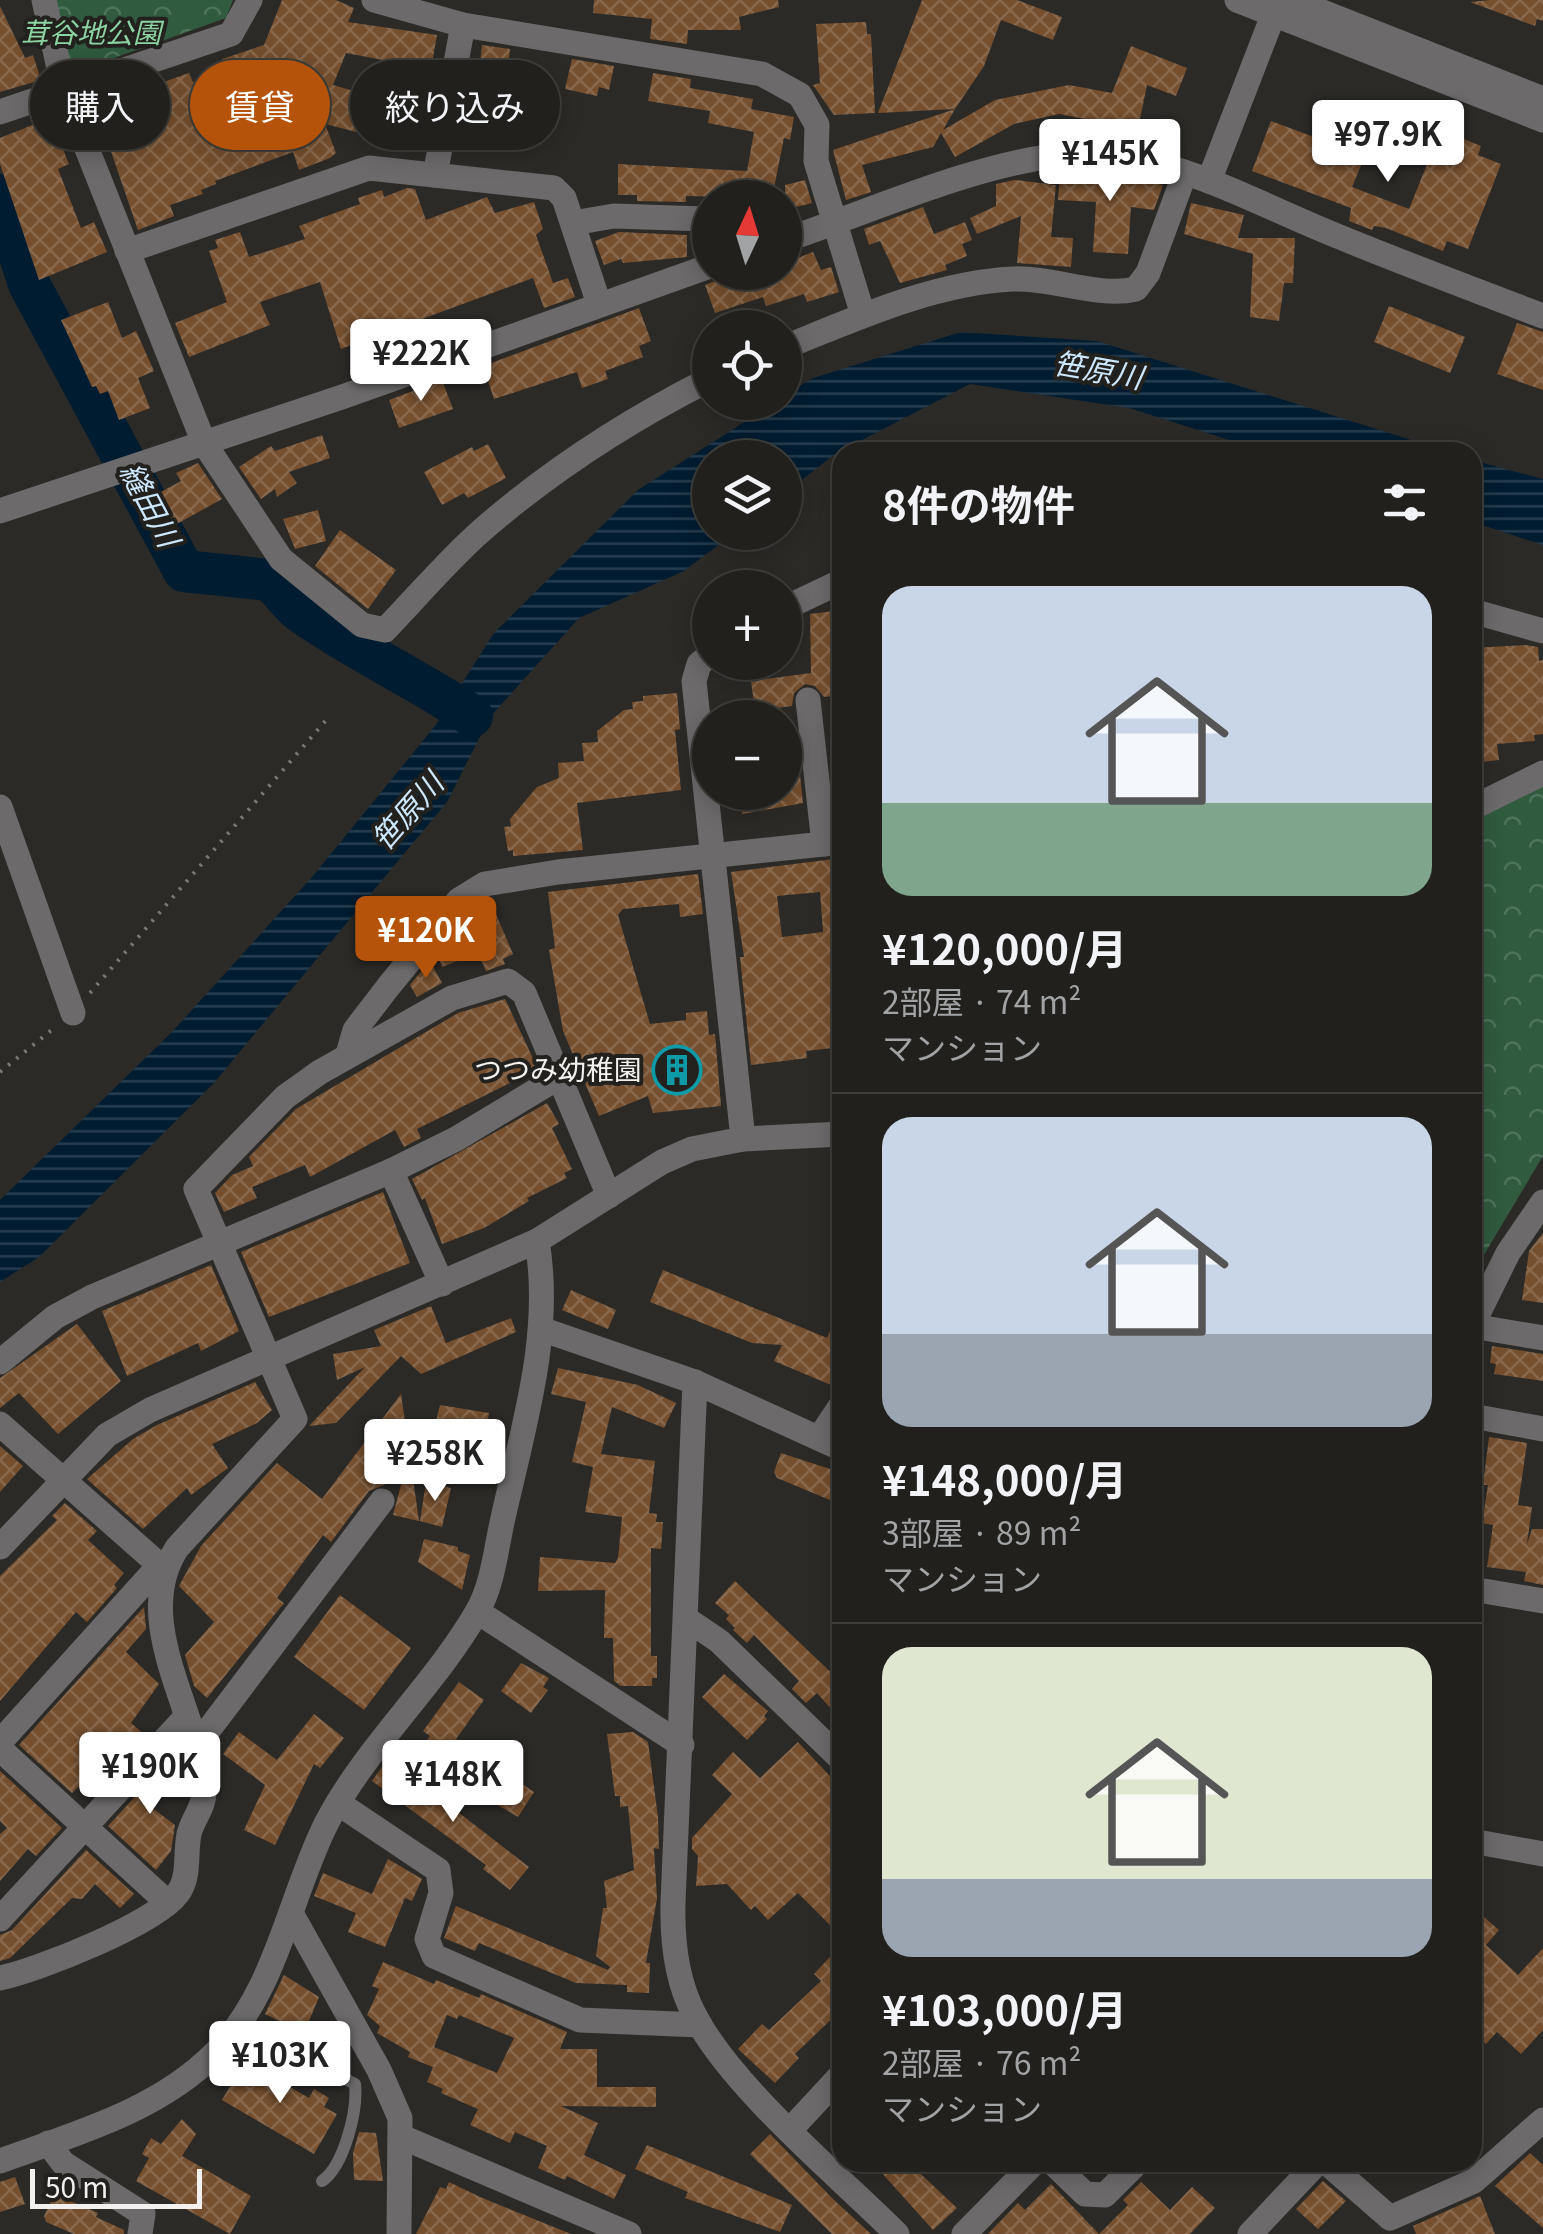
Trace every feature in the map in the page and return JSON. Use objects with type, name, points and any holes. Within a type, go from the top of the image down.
[{"type":"street","points":[[44,0],[57,60]]},
{"type":"street","points":[[155,60],[232,34],[250,0]]},
{"type":"street","points":[[374,0],[463,25],[770,77],[804,99],[817,125],[816,161],[863,315]]},
{"type":"street","points":[[1237,0],[1281,5],[1543,99]]},
{"type":"street","points":[[1281,5],[1543,120]]},
{"type":"street","points":[[802,340],[863,315],[991,281],[1036,279],[1136,289],[1148,274],[1281,5]]},
{"type":"street","points":[[434,175],[463,25]]},
{"type":"street","points":[[0,112],[30,102]]},
{"type":"street","points":[[87,150],[204,443],[281,559],[362,625],[379,631],[478,534],[548,478],[630,421],[692,388]]},
{"type":"street","points":[[802,234],[1010,165],[1062,156],[1138,159],[1197,177],[1543,316]]},
{"type":"street","points":[[127,252],[362,169],[554,188],[564,198],[599,304]]},
{"type":"street","points":[[573,223],[614,216],[692,219]]},
{"type":"street","points":[[0,511],[692,272]]},
{"type":"street","points":[[802,600],[832,586]]},
{"type":"street","points":[[1482,613],[1543,630]]},
{"type":"street","points":[[694,680],[744,1139]]},
{"type":"street","points":[[808,700],[832,837]]},
{"type":"street","points":[[1482,797],[1543,773]]},
{"type":"street","points":[[0,807],[73,1013]]},
{"type":"street","points":[[348,1054],[355,1030],[472,890],[539,874],[832,843]]},
{"type":"street","points":[[168,1902],[0,1745],[294,1424],[294,1412],[196,1189],[285,1097],[348,1054],[452,998],[512,982],[524,992],[608,1196]]},
{"type":"street","points":[[0,1362],[54,1317],[218,1241],[391,1171],[456,1139],[559,1078]]},
{"type":"street","points":[[0,1547],[107,1434],[150,1410],[270,1361],[537,1241],[692,1149],[744,1139],[832,1135]]},
{"type":"street","points":[[391,1171],[442,1284]]},
{"type":"street","points":[[1482,1306],[1508,1253],[1543,1202]]},
{"type":"street","points":[[0,2161],[173,2087],[206,2062],[238,2025],[271,1964],[338,1803],[478,1612],[488,1584],[541,1329],[537,1241]]},
{"type":"street","points":[[1482,1328],[1543,1338]]},
{"type":"street","points":[[541,1329],[695,1382],[831,1443]]},
{"type":"street","points":[[695,1382],[688,1620],[672,1923],[678,1968],[700,2025],[731,2067],[832,2169]]},
{"type":"street","points":[[1482,1418],[1543,1429]]},
{"type":"street","points":[[0,1424],[59,1481],[162,1568],[167,1660],[194,1749],[204,1798],[189,1834],[184,1879],[168,1902],[75,1952],[0,1978]]},
{"type":"street","points":[[194,1749],[382,1500]]},
{"type":"street","points":[[1482,1591],[1543,1600]]},
{"type":"street","points":[[478,1612],[682,1745]]},
{"type":"street","points":[[688,1620],[720,1641],[832,1750]]},
{"type":"street","points":[[0,1919],[185,1718]]},
{"type":"street","points":[[338,1803],[438,1870],[441,1893],[426,1939],[434,1956],[580,2020],[700,2025]]},
{"type":"street","points":[[1482,1843],[1543,1854]]},
{"type":"street","points":[[291,1913],[378,2070],[400,2118],[399,2234]]},
{"type":"street","points":[[791,2128],[832,2085]]},
{"type":"street","points":[[1337,2172],[1390,2218],[1474,2181],[1543,2120]]},
{"type":"street","points":[[402,2137],[629,2234]]},
{"type":"street","points":[[48,2143],[63,2163],[143,2214],[140,2234]]},
{"type":"street","points":[[835,2172],[897,2234]]},
{"type":"street","points":[[964,2234],[1024,2172]]},
{"type":"street","points":[[1062,2172],[1084,2194],[1105,2195],[1128,2172]]},
{"type":"street","points":[[1250,2234],[1309,2172]]},
{"type":"lane","points":[[238,2025],[354,2084]]},
{"type":"lane","points":[[354,2084],[378,2070]]},
{"type":"lane","points":[[322,2180],[336,2166],[356,2103],[354,2084]]},
{"type":"path","points":[[0,1072],[73,1013],[328,718]]},
{"type":"green space","name":"茸谷地公園","points":[[46,0],[233,0],[226,18],[108,60],[65,60]]},
{"type":"green space","points":[[1543,787],[1543,1156],[1482,1258],[1482,817],[1498,805]]},
{"type":"water","name":"笹原川","points":[[961,332],[1097,341],[1417,442],[1236,442],[1129,408],[970,384],[858,442],[832,442],[832,456],[802,480],[802,440],[716,440],[747,420],[802,420],[802,385]]},
{"type":"water","name":"笹原川","points":[[692,455],[692,550],[712,550],[684,571],[579,618],[490,717],[447,802],[213,1084],[39,1257],[0,1282],[0,1200],[173,1031],[312,877],[435,726],[494,633],[638,490]]},
{"type":"water","points":[[1482,463],[1543,479],[1543,545],[1482,525]]},
{"type":"building","points":[[282,0],[336,0],[354,8],[348,22],[437,35],[432,60],[383,60],[346,53],[333,85],[350,90],[350,130],[330,125],[330,60],[222,59],[264,45]]},
{"type":"building","points":[[594,0],[778,0],[779,7],[739,17],[741,30],[688,30],[687,44],[650,39],[652,19],[593,13]]},
{"type":"building","points":[[922,0],[1017,0],[1062,17],[1053,40],[1001,20],[984,66],[955,109],[878,113]]},
{"type":"building","points":[[1543,0],[1543,21],[1537,19],[1535,26],[1470,2]]},
{"type":"building","points":[[0,6],[25,58],[33,55],[35,60],[30,60],[30,83],[0,92]]},
{"type":"building","points":[[866,22],[867,34],[871,34],[875,113],[834,115],[813,85],[820,83],[816,24]]},
{"type":"building","points":[[482,45],[510,49],[509,60],[480,60]]},
{"type":"building","points":[[1131,46],[1187,68],[1176,96],[1147,85],[1138,129],[1059,114],[1014,124],[955,157],[941,133],[933,147],[862,165],[871,192],[846,200],[833,150],[955,109],[943,130],[995,100],[1069,85],[1112,93]]},
{"type":"building","points":[[572,59],[614,66],[609,90],[599,87],[597,96],[565,89]]},
{"type":"building","points":[[189,73],[190,150],[330,150],[330,137],[336,153],[299,170],[293,152],[215,181],[216,184],[201,190],[203,194],[170,205],[174,216],[138,230],[110,150],[170,150],[170,80]]},
{"type":"building","points":[[653,73],[691,79],[690,88],[753,99],[751,109],[794,117],[790,140],[784,138],[776,180],[692,180],[692,196],[686,196],[686,202],[637,201],[637,195],[618,195],[618,164],[747,171],[754,132],[708,123],[710,111],[648,101]]},
{"type":"building","points":[[1271,121],[1365,156],[1352,187],[1409,209],[1441,130],[1481,146],[1478,155],[1501,164],[1468,249],[1447,241],[1443,251],[1386,228],[1374,226],[1372,230],[1349,221],[1351,208],[1252,171]]},
{"type":"building","points":[[30,126],[30,150],[63,150],[69,164],[58,169],[81,228],[94,222],[107,252],[39,280],[0,164],[0,138]]},
{"type":"building","points":[[1101,171],[1163,185],[1154,210],[1131,207],[1128,254],[1093,252],[1096,202],[1058,200],[1060,172]]},
{"type":"building","points":[[805,180],[812,203],[802,206]]},
{"type":"building","points":[[1015,180],[1056,185],[1051,237],[1073,238],[1071,267],[1017,263],[1021,216],[977,234],[970,218],[996,206],[996,184]]},
{"type":"building","points":[[415,189],[426,220],[487,197],[495,213],[534,202],[543,229],[536,235],[553,283],[568,278],[575,297],[544,308],[533,278],[341,349],[320,282],[260,302],[270,325],[189,357],[175,323],[227,302],[209,251],[218,248],[215,240],[240,232],[249,257],[305,239],[299,226],[360,204],[358,198],[382,190],[384,197]]},
{"type":"building","points":[[1191,203],[1244,215],[1238,238],[1295,238],[1293,283],[1284,283],[1279,321],[1250,317],[1253,254],[1184,234]]},
{"type":"building","points":[[923,207],[934,234],[965,222],[972,240],[962,244],[967,256],[945,265],[947,270],[900,283],[880,241],[869,245],[864,229]]},
{"type":"building","points":[[619,232],[687,235],[687,257],[623,263],[621,259],[604,265],[595,241]]},
{"type":"building","points":[[813,252],[821,270],[831,267],[839,292],[807,302],[804,294],[766,306],[763,297],[714,310],[707,290],[802,290],[802,256]]},
{"type":"building","points":[[108,302],[122,338],[136,331],[154,371],[138,378],[150,408],[119,420],[108,391],[100,394],[96,386],[92,387],[61,320]]},
{"type":"building","points":[[1389,306],[1465,337],[1450,373],[1374,342]]},
{"type":"building","points":[[639,308],[651,341],[639,346],[643,357],[605,371],[608,379],[582,388],[577,372],[494,399],[483,366]]},
{"type":"building","points":[[1517,323],[1543,332],[1543,390],[1497,374]]},
{"type":"building","points":[[442,380],[453,409],[399,428],[389,400]]},
{"type":"building","points":[[322,435],[330,458],[289,472],[297,483],[277,497],[275,489],[261,499],[239,467],[271,446],[275,451]]},
{"type":"building","points":[[488,444],[506,478],[468,498],[464,493],[442,505],[424,472],[472,447],[474,451]]},
{"type":"building","points":[[198,463],[222,499],[175,525],[157,494],[181,481],[176,473]]},
{"type":"building","points":[[318,510],[326,541],[295,549],[283,519]]},
{"type":"building","points":[[340,530],[396,570],[368,609],[315,566]]},
{"type":"building","points":[[832,611],[832,696],[824,697],[815,686],[805,684],[794,693],[793,700],[754,700],[751,681],[802,680],[802,674],[811,673],[810,614]]},
{"type":"building","points":[[1482,647],[1538,647],[1539,661],[1543,660],[1543,734],[1534,735],[1535,741],[1497,744],[1499,760],[1482,762]]},
{"type":"building","points":[[677,693],[680,729],[675,730],[681,790],[577,803],[583,850],[513,856],[513,850],[508,851],[504,827],[511,826],[510,819],[537,787],[559,778],[558,763],[584,761],[582,743],[598,742],[597,731],[624,710],[633,709],[632,702],[643,701],[643,696]]},
{"type":"building","points":[[832,859],[832,1048],[806,1051],[807,1058],[751,1065],[740,957],[744,957],[731,872]],"holes":[[[820,892],[823,932],[782,937],[777,896]]]},
{"type":"building","points":[[698,874],[703,914],[680,917],[679,904],[623,909],[618,915],[650,1024],[686,1020],[686,1013],[707,1011],[709,1035],[715,1034],[721,1106],[653,1113],[648,1096],[599,1116],[563,1031],[549,950],[555,948],[548,892]]},
{"type":"building","points":[[490,900],[513,954],[503,959],[505,964],[486,971],[478,953],[442,967],[437,953],[444,944],[472,933],[465,918]]},
{"type":"building","points":[[430,961],[442,983],[417,997],[410,985]]},
{"type":"building","points":[[505,999],[538,1069],[417,1129],[421,1138],[404,1147],[395,1130],[310,1177],[305,1165],[252,1187],[257,1198],[224,1212],[215,1193],[232,1175],[253,1166],[249,1157],[296,1109],[458,1013]]},
{"type":"building","points":[[547,1103],[559,1124],[552,1128],[572,1169],[564,1173],[567,1178],[527,1198],[529,1201],[484,1228],[442,1244],[425,1198],[422,1200],[412,1179]]},
{"type":"building","points":[[383,1192],[410,1263],[269,1317],[241,1252]]},
{"type":"building","points":[[1543,1233],[1543,1303],[1522,1300],[1529,1251]]},
{"type":"building","points":[[211,1265],[239,1331],[201,1351],[198,1343],[127,1376],[102,1311]]},
{"type":"building","points":[[663,1270],[827,1338],[832,1327],[831,1385],[774,1361],[782,1345],[752,1343],[650,1302]]},
{"type":"building","points":[[571,1290],[616,1310],[608,1329],[562,1310]]},
{"type":"building","points":[[431,1306],[446,1343],[511,1318],[516,1332],[421,1374],[401,1356],[336,1423],[309,1426],[365,1367],[337,1380],[333,1354],[381,1346],[374,1330]]},
{"type":"building","points":[[77,1324],[121,1381],[58,1434],[19,1393],[0,1408],[0,1378]]},
{"type":"building","points":[[1492,1346],[1543,1354],[1543,1381],[1494,1374],[1496,1364],[1490,1363]]},
{"type":"building","points":[[558,1368],[638,1385],[676,1403],[664,1428],[612,1407],[601,1454],[655,1461],[649,1513],[657,1514],[656,1522],[663,1522],[661,1549],[651,1548],[651,1656],[657,1656],[657,1678],[652,1678],[652,1686],[621,1686],[614,1681],[613,1638],[604,1638],[605,1590],[538,1591],[540,1557],[615,1563],[622,1517],[585,1512],[593,1467],[572,1462],[586,1402],[551,1394]]},
{"type":"building","points":[[255,1382],[272,1410],[257,1423],[212,1444],[228,1468],[191,1495],[187,1488],[143,1529],[87,1479],[133,1439],[157,1425]]},
{"type":"building","points":[[401,1394],[419,1521],[393,1515],[409,1455],[384,1485],[369,1491],[331,1542],[323,1535],[277,1598],[284,1603],[207,1698],[194,1686],[185,1655],[214,1622],[179,1586],[201,1546],[277,1463],[322,1499]]},
{"type":"building","points":[[440,1405],[489,1413],[484,1443],[432,1436]]},
{"type":"building","points":[[1489,1437],[1527,1443],[1518,1505],[1532,1507],[1527,1544],[1532,1529],[1543,1529],[1543,1585],[1524,1581],[1526,1572],[1487,1567],[1493,1525],[1482,1523]]},
{"type":"building","points":[[0,1446],[23,1466],[0,1492]]},
{"type":"building","points":[[781,1453],[832,1470],[832,1501],[777,1478],[774,1472]]},
{"type":"building","points":[[426,1482],[451,1488],[442,1527],[420,1521]]},
{"type":"building","points":[[65,1503],[97,1531],[88,1540],[124,1573],[114,1585],[117,1588],[87,1622],[76,1612],[0,1701],[0,1576],[57,1520],[52,1516]]},
{"type":"building","points":[[424,1539],[458,1547],[458,1551],[470,1555],[462,1590],[418,1562]]},
{"type":"building","points":[[735,1581],[832,1673],[832,1710],[817,1693],[806,1703],[792,1689],[799,1681],[754,1635],[747,1643],[733,1630],[726,1619],[729,1615],[715,1603]]},
{"type":"building","points":[[340,1595],[411,1648],[364,1710],[294,1657]]},
{"type":"building","points":[[144,1607],[146,1629],[126,1652],[159,1684],[131,1723],[146,1736],[132,1752],[123,1744],[72,1793],[19,1745]]},
{"type":"building","points":[[521,1663],[549,1678],[543,1687],[548,1690],[531,1713],[501,1691]]},
{"type":"building","points":[[724,1674],[768,1711],[764,1716],[767,1719],[747,1740],[702,1697]]},
{"type":"building","points":[[459,1682],[484,1700],[456,1739],[534,1792],[518,1817],[415,1756],[430,1736],[423,1731]]},
{"type":"building","points":[[314,1714],[344,1738],[320,1768],[314,1764],[275,1845],[244,1830],[265,1785],[223,1754],[239,1732],[277,1760]]},
{"type":"building","points":[[633,1732],[648,1742],[658,1817],[659,1849],[654,1848],[657,1898],[646,1963],[650,1963],[649,1993],[627,1992],[627,1985],[576,1983],[479,1943],[475,1951],[444,1938],[456,1906],[608,1970],[610,1967],[596,1956],[603,1908],[607,1908],[604,1881],[634,1870],[628,1806],[620,1807],[620,1796],[615,1796],[607,1734]]},
{"type":"building","points":[[798,1742],[832,1778],[830,1925],[798,1893],[768,1920],[755,1906],[751,1910],[727,1884],[696,1886],[698,1856],[692,1849],[692,1838],[732,1794],[712,1775],[733,1752],[760,1778]]},
{"type":"building","points":[[178,1750],[185,1772],[151,1807],[175,1825],[171,1851],[156,1870],[108,1826]]},
{"type":"building","points":[[384,1764],[401,1777],[405,1771],[529,1867],[510,1890],[483,1869],[486,1865],[372,1781]]},
{"type":"building","points":[[0,1771],[62,1828],[36,1856],[28,1849],[0,1881],[0,1834],[7,1828],[0,1821]]},
{"type":"building","points":[[86,1850],[134,1894],[120,1908],[95,1884],[82,1899],[72,1898],[10,1958],[0,1961],[0,1935],[12,1930]]},
{"type":"building","points":[[388,1859],[422,1879],[412,1901],[405,1898],[385,1947],[348,1932],[356,1913],[314,1896],[323,1873],[372,1894]]},
{"type":"building","points":[[1482,1919],[1499,1930],[1486,1945],[1518,1975],[1543,1948],[1543,2030],[1521,2054],[1497,2032],[1486,2044],[1482,2040]]},
{"type":"building","points":[[832,1955],[832,2019],[795,2054],[799,2058],[775,2083],[738,2049],[762,2024],[769,2030],[821,1981],[814,1974]]},
{"type":"building","points":[[383,1962],[434,1984],[436,1980],[479,1998],[481,1994],[567,2032],[560,2049],[597,2049],[597,2087],[656,2087],[656,2107],[561,2106],[598,2123],[584,2155],[626,2175],[614,2199],[567,2176],[565,2180],[538,2168],[547,2146],[515,2132],[510,2143],[470,2125],[478,2109],[441,2093],[443,2089],[427,2082],[433,2067],[408,2057],[410,2052],[377,2033],[380,2026],[367,2015],[379,1989],[372,1986]],"holes":[[[447,2015],[457,2019],[459,2015],[514,2038],[497,2073],[434,2047]]]},
{"type":"building","points":[[284,1975],[319,1997],[304,2033],[265,2014]]},
{"type":"building","points":[[260,2059],[276,2068],[271,2076],[309,2098],[314,2089],[329,2098],[324,2107],[337,2114],[314,2154],[222,2100],[244,2062],[255,2068]]},
{"type":"building","points":[[182,2119],[196,2134],[182,2156],[251,2196],[230,2234],[136,2181],[149,2158],[142,2154],[151,2138],[161,2144]]},
{"type":"building","points":[[359,2132],[376,2133],[383,2181],[354,2180],[353,2153]]},
{"type":"building","points":[[770,2134],[871,2234],[832,2234],[750,2154]]},
{"type":"building","points":[[647,2145],[792,2205],[780,2232],[685,2198],[688,2192],[635,2169]]},
{"type":"building","points":[[1530,2153],[1543,2165],[1543,2228],[1495,2186]]},
{"type":"building","points":[[881,2172],[919,2172],[957,2208],[933,2230]]},
{"type":"building","points":[[15,2177],[25,2204],[0,2212],[0,2182]]},
{"type":"building","points":[[61,2181],[76,2190],[70,2201],[98,2213],[96,2217],[124,2230],[124,2234],[74,2234],[46,2222],[44,2216]]},
{"type":"building","points":[[1323,2181],[1346,2201],[1318,2229],[1296,2209]]},
{"type":"building","points":[[449,2182],[571,2234],[416,2234],[440,2187],[446,2189]]},
{"type":"building","points":[[1141,2182],[1170,2210],[1192,2187],[1215,2208],[1190,2234],[1099,2234],[1128,2205],[1123,2200]]},
{"type":"building","points":[[1051,2184],[1099,2234],[988,2234],[1018,2203],[1025,2210]]},
{"type":"building","points":[[1480,2196],[1495,2234],[1416,2234],[1413,2226]]},
{"type":"waterway","name":"縫田川","points":[[0,195],[29,284],[184,571],[269,580],[297,609],[323,627],[472,716]]},
{"type":"place","name":"つつみ幼稚園","points":[[677,1070]]}]
